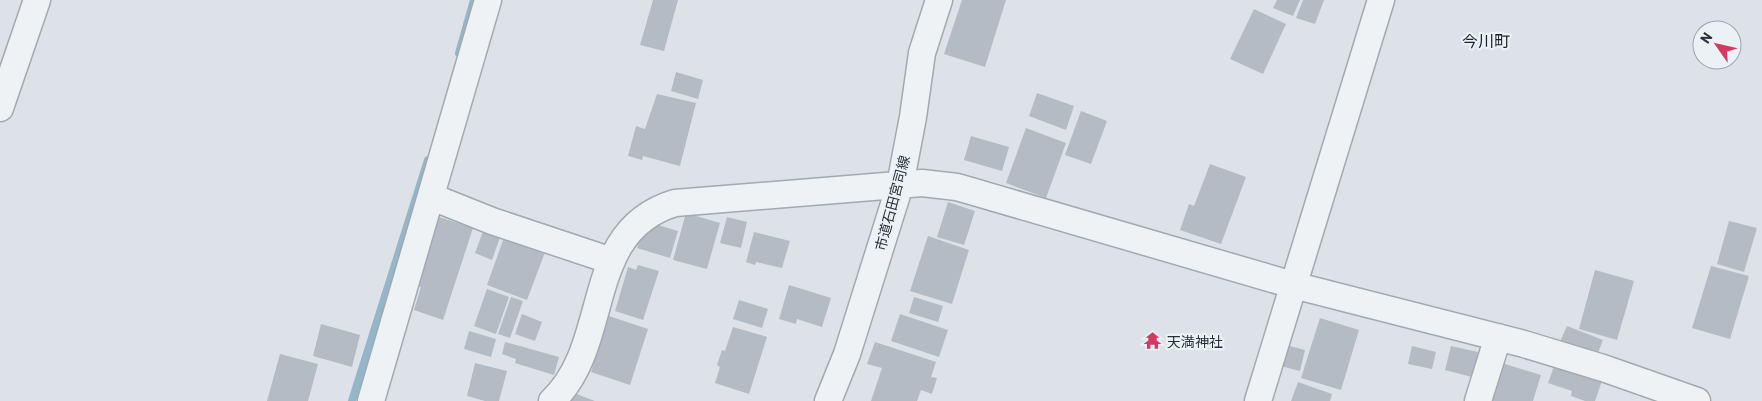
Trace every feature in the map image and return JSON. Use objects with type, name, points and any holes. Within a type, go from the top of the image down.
[{"type":"street","points":[[0,108],[37,0]]},
{"type":"street","points":[[371,401],[488,0]]},
{"type":"street","name":"市道石田宮司線","points":[[828,401],[847,354],[900,185],[913,117],[922,53],[938,0]]},
{"type":"street","points":[[1258,401],[1381,0]]},
{"type":"street","points":[[552,401],[562,391],[576,370],[617,247],[635,223],[647,214],[674,202],[922,183],[957,187],[1293,285],[1498,337],[1604,368],[1696,401]]},
{"type":"street","points":[[432,197],[492,221],[612,261]]},
{"type":"street","points":[[1478,401],[1498,337]]},
{"type":"building","points":[[653,0],[678,0],[664,51],[640,45]]},
{"type":"building","points":[[962,0],[1006,0],[985,67],[944,54]]},
{"type":"building","points":[[1277,0],[1300,0],[1293,16],[1273,8]]},
{"type":"building","points":[[1303,0],[1324,0],[1315,24],[1296,18]]},
{"type":"building","points":[[1254,9],[1286,24],[1263,74],[1230,59]]},
{"type":"building","points":[[676,72],[703,80],[698,99],[671,91]]},
{"type":"building","points":[[1037,93],[1074,106],[1066,130],[1029,116]]},
{"type":"building","points":[[657,94],[696,103],[680,166],[643,156],[642,160],[628,156],[636,126],[645,129]]},
{"type":"building","points":[[1081,111],[1107,121],[1091,164],[1065,155]]},
{"type":"building","points":[[1026,128],[1066,143],[1046,198],[1006,183]]},
{"type":"building","points":[[971,136],[1009,147],[1002,171],[964,160]]},
{"type":"building","points":[[1210,164],[1246,177],[1221,244],[1180,230],[1189,204],[1194,206]]},
{"type":"building","points":[[948,202],[975,211],[964,245],[937,237]]},
{"type":"building","points":[[686,213],[720,223],[707,269],[673,260]]},
{"type":"building","points":[[436,216],[473,228],[443,320],[414,310],[421,287],[411,284]]},
{"type":"building","points":[[727,217],[747,222],[741,248],[720,243]]},
{"type":"building","points":[[1729,221],[1757,228],[1744,272],[1717,264]]},
{"type":"building","points":[[648,222],[678,231],[670,258],[637,248],[644,225]]},
{"type":"building","points":[[485,226],[502,232],[492,260],[475,253]]},
{"type":"building","points":[[506,232],[547,247],[527,300],[487,285]]},
{"type":"building","points":[[754,232],[790,241],[782,268],[756,262],[755,265],[746,262]]},
{"type":"building","points":[[928,236],[969,250],[952,304],[910,291]]},
{"type":"building","points":[[638,265],[659,271],[643,320],[615,311],[628,267],[636,270]]},
{"type":"building","points":[[1711,266],[1749,276],[1730,339],[1692,328]]},
{"type":"building","points":[[1595,270],[1634,281],[1617,340],[1579,329]]},
{"type":"building","points":[[789,285],[831,298],[822,327],[797,319],[796,324],[779,319]]},
{"type":"building","points":[[487,289],[509,297],[496,334],[474,326]]},
{"type":"building","points":[[511,297],[523,301],[510,338],[498,334]]},
{"type":"building","points":[[914,297],[943,306],[938,322],[909,313]]},
{"type":"building","points":[[739,300],[768,309],[762,328],[733,319]]},
{"type":"building","points":[[522,314],[542,322],[535,341],[515,334]]},
{"type":"building","points":[[900,314],[948,330],[939,357],[891,341]]},
{"type":"building","points":[[609,316],[648,329],[630,385],[591,372]]},
{"type":"building","points":[[1320,318],[1359,330],[1341,390],[1301,378]]},
{"type":"building","points":[[321,324],[360,335],[352,367],[313,356]]},
{"type":"building","points":[[1567,326],[1603,340],[1596,358],[1559,344]]},
{"type":"building","points":[[733,327],[767,337],[749,394],[715,383],[720,367],[717,365],[722,350],[725,351]]},
{"type":"building","points":[[469,331],[496,339],[491,357],[464,349]]},
{"type":"building","points":[[505,342],[559,357],[554,375],[515,363],[516,359],[502,354]]},
{"type":"building","points":[[875,342],[936,362],[931,377],[937,378],[932,394],[921,390],[917,401],[871,401],[882,368],[867,364]]},
{"type":"building","points":[[1286,345],[1305,350],[1300,371],[1280,366]]},
{"type":"building","points":[[1412,346],[1436,352],[1432,369],[1408,364]]},
{"type":"building","points":[[1451,346],[1478,352],[1472,377],[1445,370]]},
{"type":"building","points":[[280,354],[318,364],[308,401],[267,401]]},
{"type":"building","points":[[1557,358],[1604,375],[1595,401],[1585,401],[1571,396],[1572,391],[1548,383]]},
{"type":"building","points":[[475,363],[507,371],[499,401],[485,401],[467,396]]},
{"type":"building","points":[[1502,363],[1541,375],[1533,401],[1490,401]]},
{"type":"building","points":[[1298,382],[1332,394],[1330,401],[1291,401]]},
{"type":"building","points":[[571,392],[595,401],[567,401]]},
{"type":"waterway","points":[[459,53],[474,0]]},
{"type":"waterway","points":[[352,401],[428,160]]},
{"type":"place","name":"天満神社","points":[[1153,341]]},
{"type":"district","name":"今川町","points":[[1486,40]]}]
